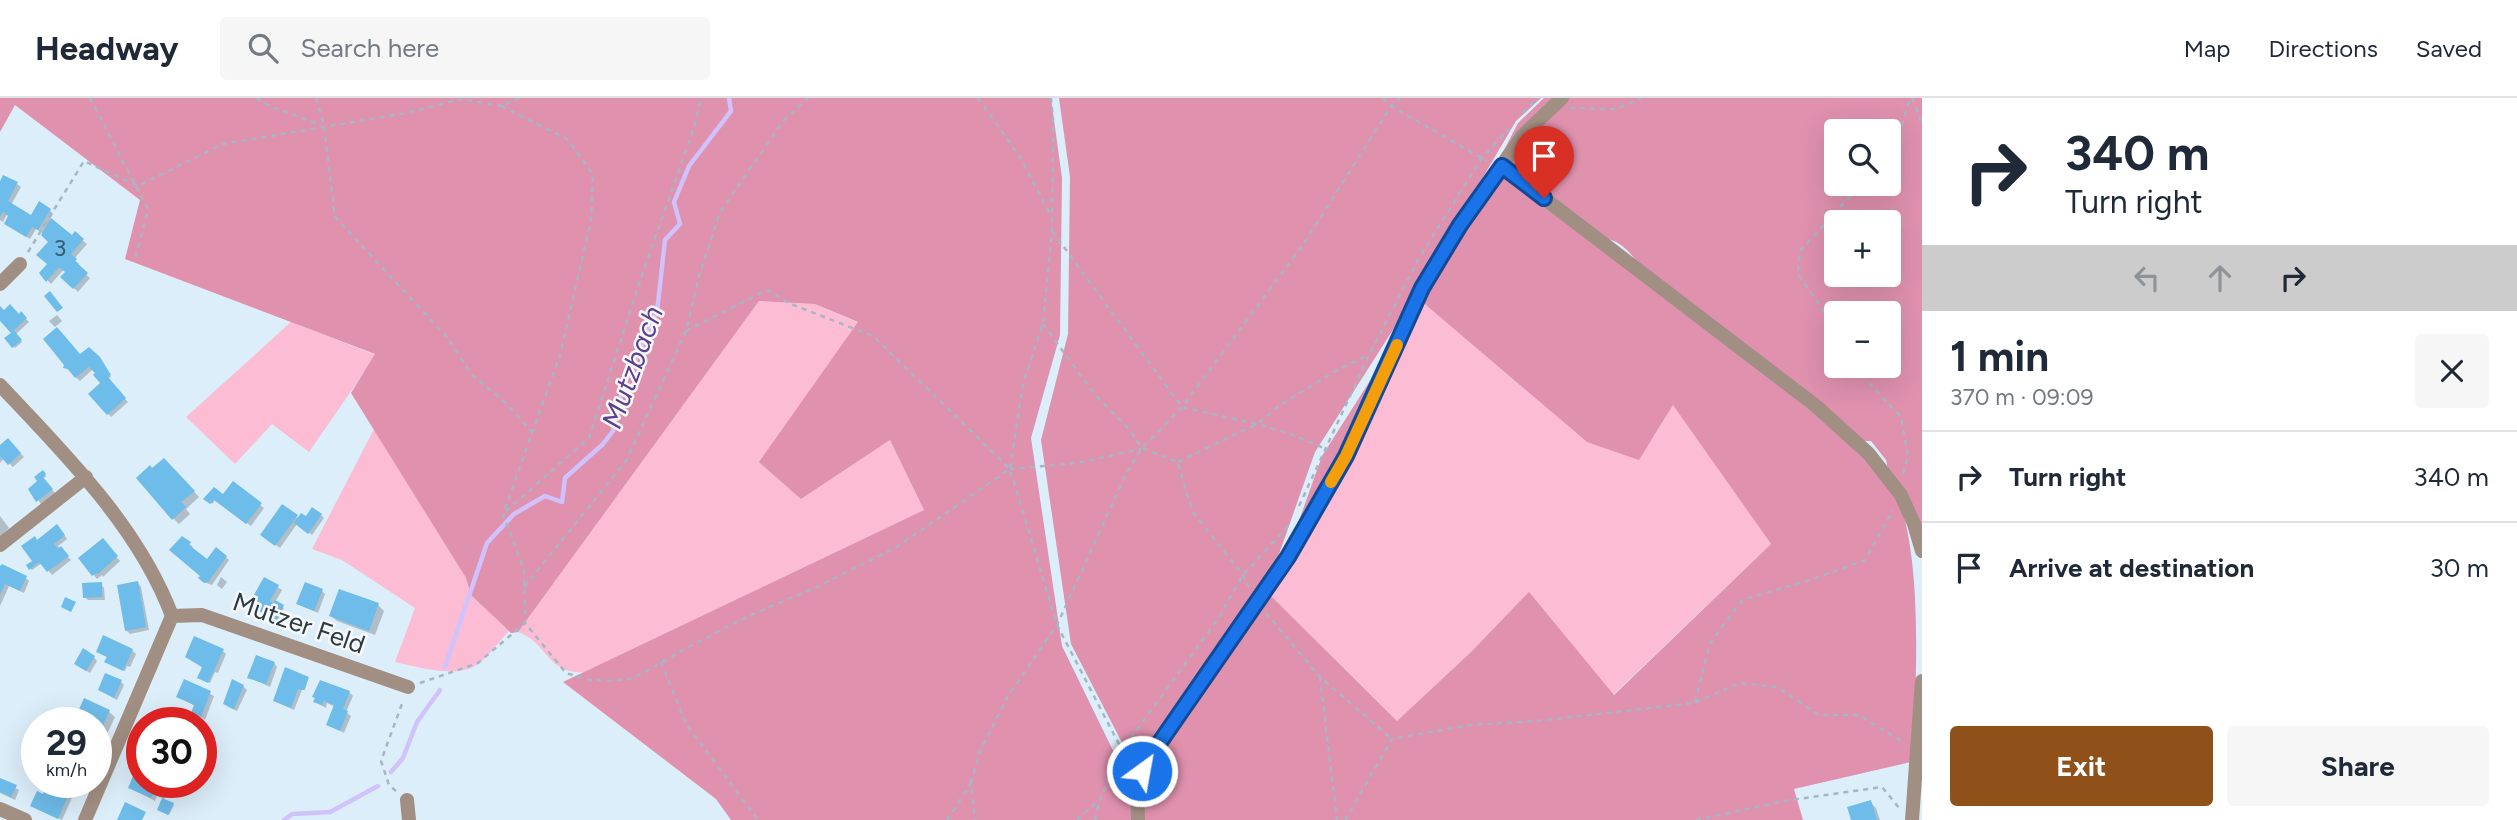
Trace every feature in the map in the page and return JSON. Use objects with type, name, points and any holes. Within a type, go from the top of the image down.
[{"type":"street","points":[[1138,820],[1137,806],[1142,771],[1288,557],[1346,456],[1422,288],[1460,225],[1523,135],[1558,103]]},
{"type":"street","points":[[1502,166],[1815,406],[1870,454],[1901,490],[1922,551]]},
{"type":"street","points":[[0,284],[20,264]]},
{"type":"street","points":[[0,385],[86,477],[135,547],[163,594],[172,616],[85,820]]},
{"type":"street","points":[[0,545],[86,477]]},
{"type":"street","name":"Mutzer Feld","points":[[172,616],[202,615],[408,687]]},
{"type":"street","points":[[1907,816],[1919,746],[1922,681]]},
{"type":"street","points":[[407,800],[409,820]]},
{"type":"street","points":[[0,809],[25,820]]},
{"type":"path","points":[[90,98],[148,209],[135,259]]},
{"type":"path","points":[[256,98],[272,107],[324,126]]},
{"type":"path","points":[[316,98],[324,126],[335,217],[448,338],[471,374],[506,403],[533,432]]},
{"type":"path","points":[[502,106],[519,98]]},
{"type":"path","points":[[503,514],[589,438],[694,128],[701,98]]},
{"type":"path","points":[[524,587],[626,461],[686,331],[699,276],[720,212],[784,120],[808,98]]},
{"type":"path","points":[[978,98],[1020,157],[1051,216]]},
{"type":"path","points":[[1051,98],[1052,231],[1043,324],[1023,383],[1010,469],[1057,625],[1122,750]]},
{"type":"path","points":[[1383,98],[1391,106],[1480,159],[1502,166]]},
{"type":"path","points":[[947,820],[971,783],[980,751],[1009,696],[1057,625],[1127,472],[1142,449],[1182,407],[1303,245],[1391,106],[1400,98]]},
{"type":"path","points":[[1519,118],[1538,98]]},
{"type":"path","points":[[1558,103],[1616,109],[1642,98]]},
{"type":"path","points":[[1911,98],[1922,124]]},
{"type":"path","points":[[1901,129],[1911,98]]},
{"type":"path","points":[[138,186],[223,144],[406,113],[463,99],[502,106],[567,139],[593,174],[591,220],[560,355],[503,514],[523,570],[525,623],[566,673],[589,680],[634,678],[751,615],[819,586],[895,548],[1010,469],[1077,463],[1142,449],[1178,462],[1257,424],[1340,368],[1369,355]]},
{"type":"path","points":[[1297,510],[1369,355],[1419,258],[1480,159],[1509,129]]},
{"type":"path","points":[[20,264],[84,161],[138,186]]},
{"type":"path","points":[[1824,312],[1798,274],[1800,251],[1850,196]]},
{"type":"path","points":[[1052,231],[1182,407],[1291,434],[1346,456]]},
{"type":"path","points":[[686,331],[766,290],[791,304],[873,336],[1010,469]]},
{"type":"path","points":[[1043,324],[1095,395],[1128,428],[1142,449]]},
{"type":"path","points":[[1694,703],[1710,643],[1742,600],[1865,560],[1901,490],[1908,455],[1901,417],[1866,378]]},
{"type":"path","points":[[1178,462],[1192,511],[1243,575],[1257,601],[1320,677],[1392,739]]},
{"type":"path","points":[[1095,820],[1100,799],[1122,750],[1218,619],[1243,575],[1292,522]]},
{"type":"path","points":[[407,800],[389,785],[381,761],[408,687],[478,663],[525,623]]},
{"type":"path","points":[[660,662],[686,724],[758,820]]},
{"type":"path","points":[[1320,677],[1337,820]]},
{"type":"path","points":[[1345,820],[1392,739],[1470,725],[1694,703],[1740,683],[1777,687],[1819,715],[1859,715],[1919,746]]},
{"type":"path","points":[[971,783],[975,820]]},
{"type":"path","points":[[1696,820],[1783,801],[1882,787],[1907,816]]},
{"type":"path","points":[[1077,820],[1100,799]]},
{"type":"shaded area","points":[[0,98],[1051,98],[1062,178],[1060,335],[1031,438],[1062,646],[1121,767],[1135,820],[731,820],[716,799],[563,682],[924,510],[890,440],[801,499],[759,462],[858,322],[815,304],[759,301],[518,632],[511,633],[471,595],[466,578],[351,393],[375,354],[125,259],[140,200],[15,105],[0,132]]},
{"type":"shaded area","points":[[1059,98],[1541,98],[1516,121],[1396,325],[1315,452],[1266,591],[1397,721],[1471,652],[1529,592],[1614,695],[1771,544],[1673,405],[1639,460],[1587,442],[1420,300],[1495,168],[1830,425],[1894,494],[1901,506],[1908,533],[1915,596],[1916,666],[1911,762],[1794,789],[1803,820],[1143,820],[1127,765],[1132,762],[1071,644],[1041,440],[1068,334],[1070,177]]},
{"type":"shaded area","points":[[1544,98],[1922,98],[1922,534],[1888,469],[1886,460],[1871,441],[1863,441],[1639,265],[1625,248],[1605,239],[1500,158],[1518,123]]},
{"type":"shaded area","points":[[1420,300],[1587,442],[1652,440],[1673,404],[1771,544],[1613,695],[1529,593],[1397,721],[1266,591]]},
{"type":"shaded area","points":[[759,301],[815,304],[859,323],[801,499],[890,440],[924,510],[584,672],[572,672],[563,668],[528,637],[518,632]]},
{"type":"shaded area","points":[[291,322],[376,355],[309,452],[272,424],[235,464],[186,417]]},
{"type":"shaded area","points":[[1403,329],[1286,557],[1322,456]]},
{"type":"shaded area","points":[[374,429],[466,578],[471,595],[509,631],[478,664],[470,668],[449,671],[395,662],[415,608],[342,560],[312,549]]},
{"type":"building","points":[[3,175],[18,182],[8,201],[31,215],[39,201],[51,209],[38,230],[32,227],[26,237],[4,224],[8,216],[3,212],[0,217],[0,181]]},
{"type":"building","points":[[51,218],[72,235],[75,231],[84,239],[71,254],[88,273],[73,289],[60,277],[65,272],[59,267],[46,282],[39,273],[47,264],[36,255],[48,242],[41,235]]},
{"type":"building","points":[[50,291],[63,308],[57,312],[44,296]]},
{"type":"building","points":[[10,304],[27,318],[14,330],[22,340],[12,348],[4,338],[11,333],[0,321],[0,306],[4,310]]},
{"type":"building","points":[[57,327],[80,354],[89,347],[100,357],[111,375],[108,377],[126,398],[107,415],[88,394],[100,383],[93,375],[95,373],[89,367],[75,378],[68,369],[63,368],[64,365],[43,339]]},
{"type":"building","points":[[8,438],[21,453],[8,465],[0,456],[0,445]]},
{"type":"building","points":[[164,458],[195,491],[181,502],[186,507],[172,520],[136,478],[150,465],[152,468]]},
{"type":"building","points":[[43,470],[46,474],[43,477],[53,489],[36,502],[28,489],[37,481],[34,477]]},
{"type":"building","points":[[233,481],[262,503],[246,524],[214,500],[210,504],[203,499],[214,487],[223,494]]},
{"type":"building","points":[[282,504],[298,515],[275,546],[260,535]]},
{"type":"building","points":[[312,507],[322,514],[308,534],[294,523],[301,513],[306,516]]},
{"type":"building","points":[[57,524],[65,535],[54,544],[58,549],[61,546],[69,556],[47,572],[39,562],[29,570],[26,565],[32,561],[21,546],[35,536],[37,540]]},
{"type":"building","points":[[182,536],[207,559],[216,547],[227,556],[208,582],[204,583],[198,578],[200,576],[169,550]]},
{"type":"building","points":[[103,538],[118,556],[92,576],[78,558]]},
{"type":"building","points":[[2,564],[27,576],[20,591],[5,584],[0,595]]},
{"type":"building","points":[[264,577],[279,585],[270,601],[274,603],[275,600],[284,605],[277,620],[254,609],[257,604],[251,600]]},
{"type":"building","points":[[138,581],[146,627],[125,631],[117,585]]},
{"type":"building","points":[[102,582],[102,597],[83,598],[82,583]]},
{"type":"building","points":[[305,582],[323,589],[314,611],[296,604]]},
{"type":"building","points":[[339,589],[379,603],[369,631],[329,616]]},
{"type":"building","points":[[65,597],[76,602],[71,612],[61,607]]},
{"type":"building","points":[[103,635],[133,649],[123,671],[104,662],[107,657],[96,652]]},
{"type":"building","points":[[194,636],[224,649],[208,683],[197,678],[202,667],[185,657]]},
{"type":"building","points":[[83,648],[95,656],[86,671],[74,664]]},
{"type":"building","points":[[256,655],[275,662],[266,684],[247,678]]},
{"type":"building","points":[[285,667],[309,677],[304,690],[298,689],[291,708],[273,701]]},
{"type":"building","points":[[105,673],[122,680],[114,698],[98,690]]},
{"type":"building","points":[[184,679],[211,691],[205,707],[193,707],[194,705],[176,697]]},
{"type":"building","points":[[232,679],[244,685],[234,709],[223,704]]},
{"type":"building","points":[[320,680],[350,691],[343,709],[348,711],[340,731],[326,725],[334,705],[324,701],[322,705],[313,702],[315,698],[312,697]]},
{"type":"building","points":[[84,698],[104,707],[80,707]]},
{"type":"building","points":[[0,778],[17,785],[11,797],[0,792]]},
{"type":"building","points":[[34,798],[67,798],[58,819],[30,806]]},
{"type":"building","points":[[162,798],[174,803],[168,815],[157,810]]},
{"type":"building","points":[[1871,800],[1877,820],[1851,820],[1847,807]]},
{"type":"building","points":[[125,802],[146,812],[142,820],[117,820]]},
{"type":"waterway","name":"Mutzbach","points":[[445,667],[487,543],[514,514],[545,496],[562,502],[565,478],[603,444],[613,431],[623,387],[657,312],[665,240],[680,224],[674,202],[689,166],[731,111],[729,98]]},
{"type":"waterway","name":"Mutzbach","points":[[391,772],[403,758],[417,722],[440,690]]},
{"type":"waterway","name":"Mutzbach","points":[[284,820],[292,814],[330,812],[378,786]]},
{"type":"slow traffic","points":[[1331,482],[1346,456],[1397,345]]},
{"type":"route","points":[[1142,771],[1288,557],[1346,456],[1422,288],[1460,225],[1502,166],[1544,198]]}]
